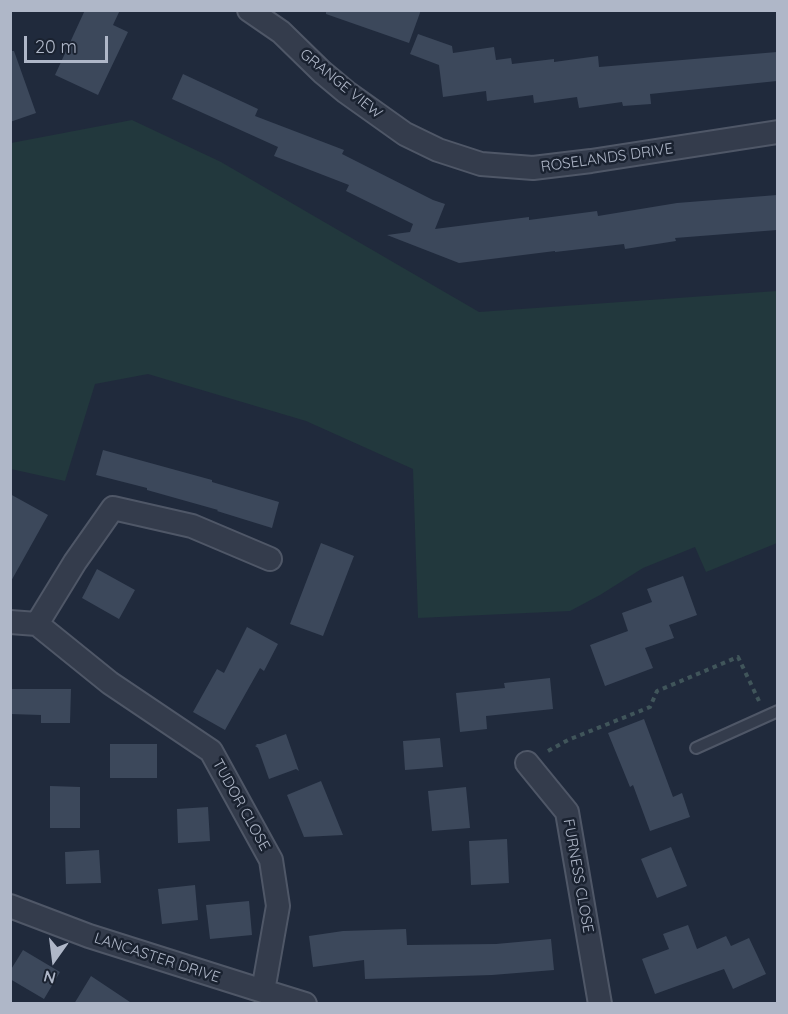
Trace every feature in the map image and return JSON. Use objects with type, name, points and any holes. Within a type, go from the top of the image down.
[{"type":"street","name":"GRANGE VIEW","points":[[249,10],[281,32],[346,92],[405,134]]},
{"type":"street","name":"ROSELANDS DRIVE","points":[[405,134],[438,150],[481,164],[533,168],[777,132]]},
{"type":"street","points":[[10,622],[37,624],[75,562],[113,507],[192,526],[270,559]]},
{"type":"street","name":"TUDOR CLOSE","points":[[37,624],[110,683],[211,751],[271,860],[278,906],[263,991]]},
{"type":"street","name":"FURNESS CLOSE","points":[[527,763],[567,812],[600,1004]]},
{"type":"street","name":"LANCASTER DRIVE","points":[[10,906],[89,936],[305,1004]]},
{"type":"lane","points":[[696,748],[777,711]]},
{"type":"path","points":[[527,763],[568,740],[650,707],[657,691],[738,657],[766,715]]},
{"type":"green space","points":[[132,120],[221,162],[479,312],[777,291],[777,543],[706,572],[695,547],[643,568],[570,611],[418,618],[413,469],[306,421],[148,374],[95,384],[65,481],[11,469],[11,143]]},
{"type":"building","points":[[85,10],[120,10],[113,25],[128,32],[98,95],[55,75]]},
{"type":"building","points":[[326,10],[421,10],[409,43],[326,14]]},
{"type":"building","points":[[418,34],[452,46],[453,53],[494,47],[496,60],[511,58],[512,64],[554,59],[554,62],[598,56],[599,67],[777,52],[777,81],[650,94],[651,104],[623,106],[622,102],[579,108],[577,97],[534,103],[533,95],[487,101],[486,91],[443,97],[439,65],[410,54]]},
{"type":"building","points":[[10,51],[14,51],[36,113],[10,122]]},
{"type":"building","points":[[183,74],[258,109],[255,116],[344,150],[342,154],[445,204],[435,229],[597,211],[598,216],[677,203],[777,195],[777,230],[675,238],[676,241],[625,249],[624,244],[459,263],[387,235],[410,232],[413,224],[346,191],[349,185],[274,156],[278,147],[172,99]]},
{"type":"building","points":[[103,450],[212,480],[212,482],[279,502],[272,528],[147,490],[147,488],[96,475]]},
{"type":"building","points":[[10,494],[48,515],[10,583]]},
{"type":"building","points":[[321,543],[354,556],[323,636],[290,624]]},
{"type":"building","points":[[97,569],[135,590],[119,619],[82,598]]},
{"type":"building","points":[[683,576],[697,615],[669,625],[674,638],[645,648],[653,668],[605,686],[590,645],[628,631],[622,613],[652,602],[647,589]]},
{"type":"building","points":[[247,627],[278,644],[264,671],[260,668],[225,730],[193,712],[217,669],[224,673]]},
{"type":"building","points":[[550,678],[553,709],[486,716],[487,729],[460,732],[456,693],[505,688],[504,683]]},
{"type":"building","points":[[10,689],[71,689],[70,723],[41,723],[41,715],[10,714]]},
{"type":"building","points":[[644,719],[673,797],[682,793],[690,817],[650,831],[633,785],[630,787],[608,733]]},
{"type":"building","points":[[286,734],[299,771],[296,769],[269,779],[258,748],[255,746]]},
{"type":"building","points":[[440,738],[443,767],[405,770],[403,741]]},
{"type":"building","points":[[110,744],[157,744],[157,778],[110,778]]},
{"type":"building","points":[[321,781],[343,835],[304,837],[287,795]]},
{"type":"building","points":[[50,786],[80,787],[80,828],[50,828]]},
{"type":"building","points":[[466,787],[470,828],[432,831],[428,791]]},
{"type":"building","points":[[208,807],[210,841],[178,843],[177,809]]},
{"type":"building","points":[[507,839],[509,883],[471,885],[469,841]]},
{"type":"building","points":[[671,847],[687,886],[657,898],[641,859]]},
{"type":"building","points":[[99,850],[101,883],[66,884],[65,852]]},
{"type":"building","points":[[195,885],[198,920],[162,924],[158,889]]},
{"type":"building","points":[[249,901],[252,935],[210,939],[206,905]]},
{"type":"building","points":[[688,925],[697,949],[726,936],[731,946],[749,938],[766,974],[733,989],[724,969],[655,994],[642,959],[669,949],[663,934]]},
{"type":"building","points":[[406,929],[407,945],[496,944],[551,939],[554,970],[492,975],[365,979],[364,960],[313,967],[309,936],[343,931]]},
{"type":"building","points":[[23,950],[60,972],[44,999],[10,979],[10,971]]},
{"type":"building","points":[[91,976],[133,1004],[74,1004]]}]
